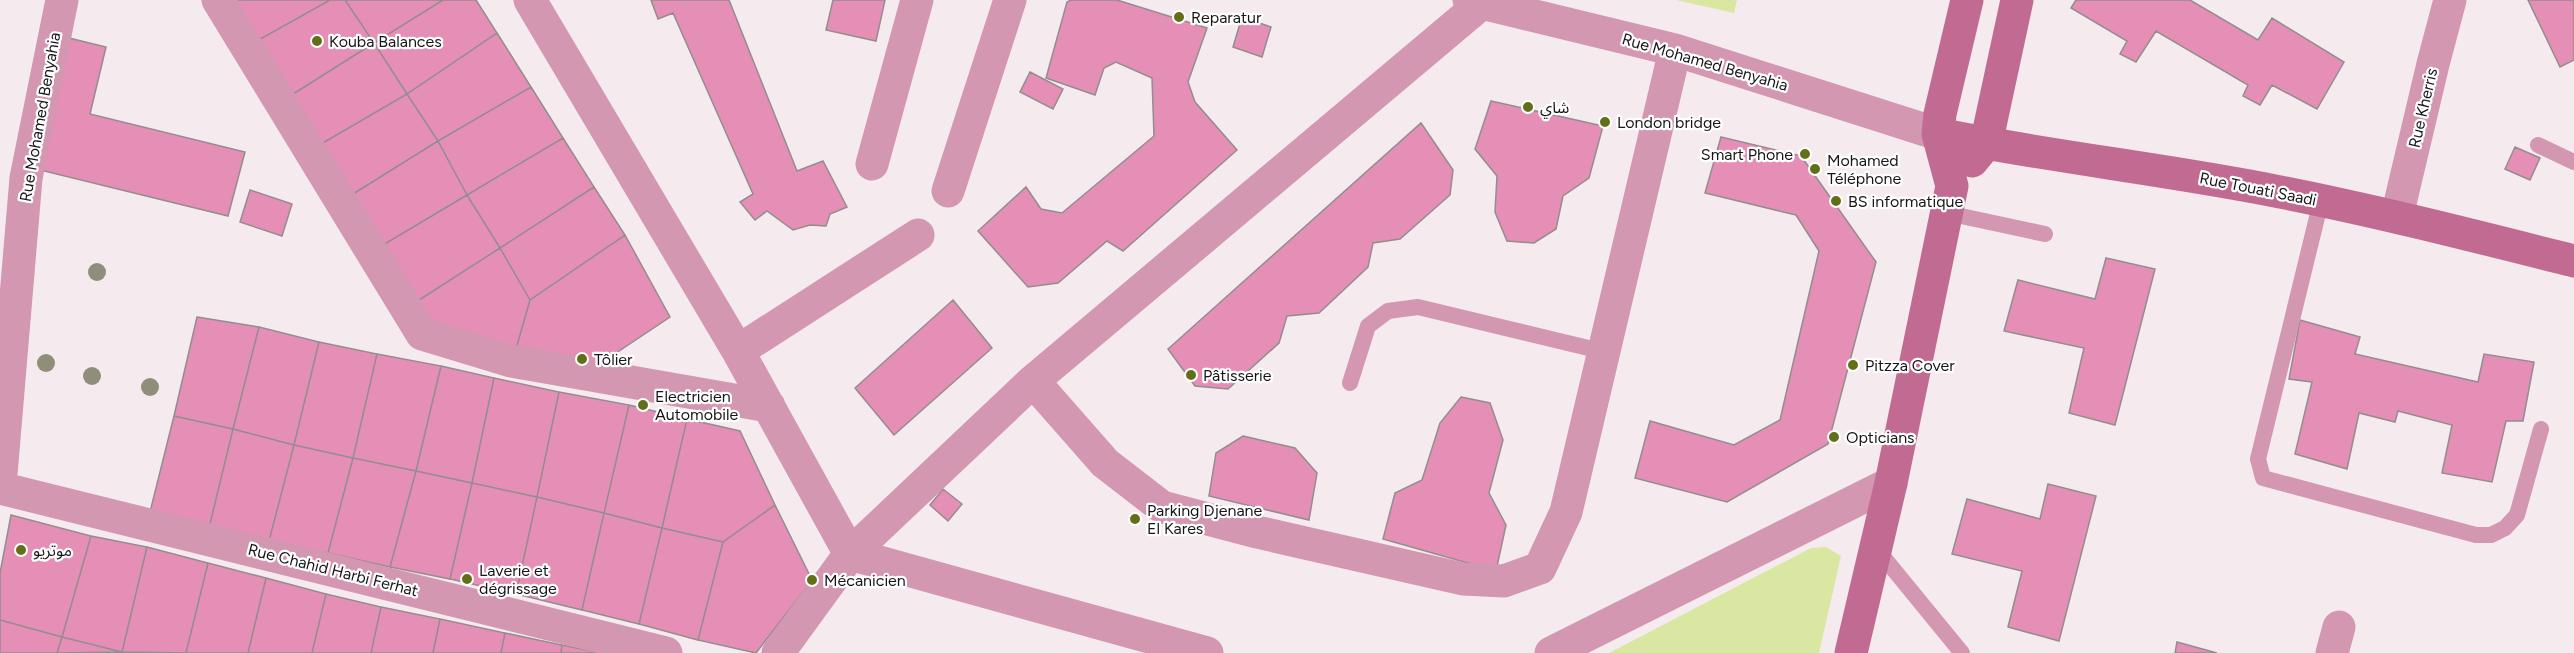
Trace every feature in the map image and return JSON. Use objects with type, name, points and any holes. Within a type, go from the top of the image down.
[{"type":"street","name":"Rue Mohamed Benyahia","points":[[0,487],[26,178],[62,0]]},
{"type":"street","points":[[218,0],[422,334],[511,361],[769,406]]},
{"type":"street","points":[[531,0],[738,351],[850,554],[1207,653]]},
{"type":"street","points":[[872,164],[917,0]]},
{"type":"street","points":[[948,190],[1010,0]]},
{"type":"street","points":[[1851,653],[1891,483],[1949,200],[1938,134],[1940,114],[1967,0]]},
{"type":"street","points":[[1949,200],[1986,144],[2017,0]]},
{"type":"street","name":"Rue Kherris","points":[[2397,216],[2450,0]]},
{"type":"street","name":"Rue Mohamed Benyahia","points":[[1475,2],[1675,50],[1938,134]]},
{"type":"street","points":[[778,653],[850,554],[1033,381],[1475,2]]},
{"type":"street","points":[[1033,381],[1105,463],[1162,507],[1257,532],[1463,579],[1504,581],[1540,568],[1566,512],[1675,50]]},
{"type":"street","name":"Rue Touati Saadi","points":[[1938,134],[1986,144],[2265,189],[2397,216],[2574,261]]},
{"type":"street","points":[[738,351],[918,235]]},
{"type":"street","points":[[1551,653],[1891,483]]},
{"type":"street","name":"Rue Chahid Harbi Ferhat","points":[[0,487],[666,653]]},
{"type":"lane","points":[[2538,145],[2574,162]]},
{"type":"lane","points":[[1949,200],[2045,234]]},
{"type":"lane","points":[[2321,201],[2258,459],[2263,478],[2476,535],[2491,535],[2505,528],[2517,515],[2541,429]]},
{"type":"lane","points":[[1350,383],[1368,326],[1388,311],[1398,309],[1418,307],[1605,352]]},
{"type":"lane","points":[[1876,548],[1962,653]]},
{"type":"green space","points":[[1676,0],[1737,0],[1734,13]]},
{"type":"green space","points":[[1826,547],[1841,556],[1819,653],[1609,653],[1811,548]]},
{"type":"building","points":[[230,0],[330,0],[255,42]]},
{"type":"building","points":[[330,0],[345,0],[374,43],[290,96],[255,42]]},
{"type":"building","points":[[345,0],[443,0],[374,43]]},
{"type":"building","points":[[443,0],[476,0],[497,33],[407,94],[374,43]]},
{"type":"building","points":[[651,0],[729,0],[797,171],[823,161],[847,207],[830,214],[826,226],[810,225],[793,230],[767,211],[755,220],[740,202],[753,194],[673,13],[658,19]]},
{"type":"building","points":[[833,0],[885,0],[876,41],[826,30]]},
{"type":"building","points":[[1071,0],[1117,0],[1207,28],[1188,82],[1195,102],[1237,150],[1123,251],[1107,241],[1058,283],[1028,287],[978,231],[1026,187],[1041,209],[1062,213],[1154,136],[1152,78],[1116,62],[1104,68],[1095,95],[1046,78],[1067,2]]},
{"type":"building","points":[[2076,0],[2190,0],[2258,40],[2272,18],[2344,62],[2317,109],[2272,85],[2260,105],[2243,96],[2248,85],[2156,31],[2136,62],[2120,54],[2127,41],[2071,8]]},
{"type":"building","points":[[2528,0],[2574,0],[2574,60],[2560,67]]},
{"type":"building","points":[[1242,17],[1271,27],[1262,57],[1233,47]]},
{"type":"building","points":[[497,33],[531,87],[438,141],[407,94]]},
{"type":"building","points":[[69,38],[106,47],[90,114],[245,152],[228,216],[36,169]]},
{"type":"building","points":[[374,43],[407,94],[321,144],[290,96]]},
{"type":"building","points":[[1030,72],[1063,89],[1053,109],[1020,92]]},
{"type":"building","points":[[531,87],[563,138],[467,195],[438,141]]},
{"type":"building","points":[[407,94],[438,141],[353,194],[321,144]]},
{"type":"building","points":[[1491,101],[1603,126],[1589,178],[1563,196],[1556,229],[1534,243],[1507,241],[1495,212],[1497,176],[1475,149]]},
{"type":"building","points":[[1421,123],[1453,170],[1450,195],[1400,239],[1373,243],[1368,267],[1319,313],[1287,316],[1279,343],[1228,389],[1195,386],[1168,349]]},
{"type":"building","points":[[1721,137],[1801,156],[1876,262],[1828,444],[1727,502],[1635,478],[1650,421],[1734,445],[1780,420],[1819,251],[1796,215],[1705,193]]},
{"type":"building","points":[[563,138],[594,187],[500,248],[467,195]]},
{"type":"building","points":[[438,141],[467,195],[383,245],[353,194]]},
{"type":"building","points":[[2515,147],[2540,158],[2530,180],[2505,169]]},
{"type":"building","points":[[594,187],[625,235],[530,300],[500,248]]},
{"type":"building","points":[[250,190],[292,204],[282,236],[240,222]]},
{"type":"building","points":[[467,195],[500,248],[416,302],[383,245]]},
{"type":"building","points":[[625,235],[670,317],[595,367],[514,356],[530,300]]},
{"type":"building","points":[[500,248],[530,300],[514,356],[435,328],[416,302]]},
{"type":"building","points":[[2106,258],[2155,269],[2115,425],[2069,413],[2084,348],[2004,331],[2018,280],[2095,299]]},
{"type":"building","points":[[953,300],[992,348],[894,435],[855,388]]},
{"type":"building","points":[[197,317],[259,327],[233,429],[174,416]]},
{"type":"building","points":[[2300,320],[2360,337],[2355,354],[2478,382],[2484,354],[2534,362],[2523,421],[2506,421],[2492,482],[2442,473],[2452,425],[2398,411],[2395,422],[2359,413],[2347,469],[2295,454],[2312,382],[2289,379]]},
{"type":"building","points":[[259,327],[319,342],[294,445],[233,429]]},
{"type":"building","points":[[319,342],[377,354],[353,458],[294,445]]},
{"type":"building","points":[[377,354],[441,366],[416,471],[353,458]]},
{"type":"building","points":[[441,366],[494,378],[472,483],[416,471]]},
{"type":"building","points":[[494,378],[559,392],[537,497],[472,483]]},
{"type":"building","points":[[559,392],[629,405],[604,513],[537,497]]},
{"type":"building","points":[[1461,397],[1490,403],[1503,440],[1489,493],[1506,525],[1496,571],[1383,539],[1395,493],[1422,480],[1440,423]]},
{"type":"building","points":[[629,405],[687,419],[662,528],[604,513]]},
{"type":"building","points":[[174,416],[233,429],[209,528],[149,516]]},
{"type":"building","points":[[687,419],[740,431],[775,505],[723,542],[662,528]]},
{"type":"building","points":[[233,429],[294,445],[269,541],[209,528]]},
{"type":"building","points":[[1243,436],[1295,448],[1317,473],[1309,520],[1209,496],[1216,453]]},
{"type":"building","points":[[294,445],[353,458],[328,553],[269,541]]},
{"type":"building","points":[[353,458],[416,471],[390,567],[328,553]]},
{"type":"building","points":[[416,471],[472,483],[450,579],[390,567]]},
{"type":"building","points":[[472,483],[537,497],[516,594],[450,579]]},
{"type":"building","points":[[2048,484],[2096,496],[2059,641],[2008,627],[2022,571],[1952,554],[1967,499],[2040,519]]},
{"type":"building","points":[[943,489],[962,504],[948,521],[930,505]]},
{"type":"building","points":[[537,497],[604,513],[582,610],[516,594]]},
{"type":"building","points":[[775,505],[812,580],[756,653],[698,640],[723,542]]},
{"type":"building","points":[[604,513],[662,528],[639,624],[582,610]]},
{"type":"building","points":[[11,515],[91,536],[62,637],[0,620],[0,573]]},
{"type":"building","points":[[662,528],[723,542],[698,640],[639,624]]},
{"type":"building","points":[[91,536],[147,547],[122,652],[62,637]]},
{"type":"building","points":[[147,547],[208,563],[186,653],[122,652]]},
{"type":"building","points":[[208,563],[266,578],[248,653],[186,653]]},
{"type":"building","points":[[266,578],[326,594],[312,653],[248,653]]},
{"type":"building","points":[[326,594],[381,607],[371,653],[312,653]]},
{"type":"building","points":[[381,607],[440,619],[433,653],[371,653]]},
{"type":"building","points":[[440,619],[505,633],[501,653],[433,653]]},
{"type":"building","points":[[0,620],[62,637],[57,653],[0,653]]},
{"type":"building","points":[[505,633],[562,645],[561,653],[501,653]]},
{"type":"building","points":[[62,637],[122,652],[57,653]]},
{"type":"building","points":[[2177,642],[2217,653],[2175,653]]},
{"type":"building","points":[[562,645],[601,653],[561,653]]},
{"type":"place","name":"Reparatur","points":[[1179,17]]},
{"type":"place","name":"Kouba Balances","points":[[317,41]]},
{"type":"place","name":"شاي","points":[[1528,107]]},
{"type":"place","name":"London bridge","points":[[1605,122]]},
{"type":"place","name":"Smart Phone","points":[[1805,154]]},
{"type":"place","name":"Mohamed Téléphone","points":[[1815,169]]},
{"type":"place","name":"BS informatique","points":[[1836,201]]},
{"type":"place","name":"Tôlier","points":[[582,359]]},
{"type":"place","name":"Pitzza Cover","points":[[1853,365]]},
{"type":"place","name":"Pâtisserie","points":[[1191,375]]},
{"type":"place","name":"Electricien Automobile","points":[[643,405]]},
{"type":"place","name":"Opticians","points":[[1834,437]]},
{"type":"place","name":"Parking Djenane El Kares","points":[[1135,519]]},
{"type":"place","name":"موتريو","points":[[21,550]]},
{"type":"place","name":"Laverie et dégrissage","points":[[467,579]]},
{"type":"place","name":"Mécanicien","points":[[812,580]]}]
